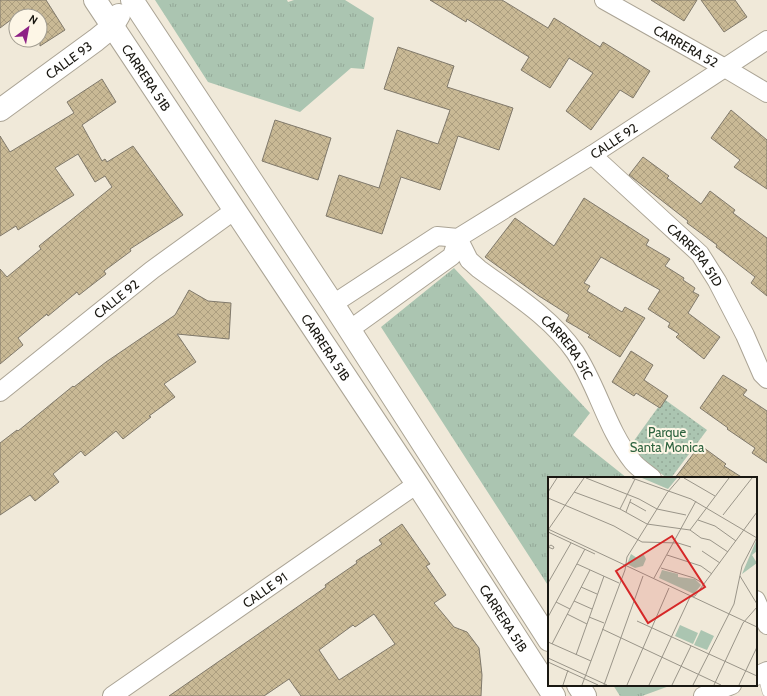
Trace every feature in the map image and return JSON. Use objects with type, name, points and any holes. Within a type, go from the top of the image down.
[{"type":"main road","name":"CARRERA 51B","points":[[95,0],[417,484],[554,696]]},
{"type":"main road","name":"CALLE 93","points":[[0,110],[112,27],[127,0]]},
{"type":"main road","name":"CARRERA 51B","points":[[132,0],[333,304],[548,638]]},
{"type":"main road","points":[[579,686],[586,696]]},
{"type":"street","name":"CARRERA 52","points":[[604,0],[767,93]]},
{"type":"street","name":"CALLE 92","points":[[458,238],[592,155],[767,40]]},
{"type":"street","name":"CARRERA 51D","points":[[592,155],[700,254],[717,281],[745,334],[762,374],[767,379]]},
{"type":"street","name":"CALLE 92","points":[[0,392],[152,270],[235,210]]},
{"type":"street","points":[[333,304],[437,236],[458,238],[452,256],[349,330]]},
{"type":"street","name":"CARRERA 51C","points":[[458,238],[469,260],[546,319],[575,352],[597,393],[616,436],[634,463],[651,477]]},
{"type":"street","name":"CALLE 91","points":[[112,696],[417,484]]},
{"type":"street","points":[[757,602],[767,625]]},
{"type":"street","points":[[703,696],[726,690]]},
{"type":"lane","points":[[762,673],[767,692]]},
{"type":"green space","points":[[155,0],[287,0],[288,2],[294,0],[345,0],[374,18],[364,69],[351,68],[300,112],[208,82]]},
{"type":"green space","points":[[454,268],[590,413],[573,435],[626,477],[548,477],[548,585],[381,327]]},
{"type":"green space","name":"Parque Santa Monica","points":[[664,399],[707,430],[672,477],[666,477],[628,449]]},
{"type":"green space","points":[[614,686],[669,686],[642,696],[620,696]]},
{"type":"building","points":[[0,0],[46,0],[65,30],[48,41],[48,8],[8,8],[8,22],[0,28]]},
{"type":"building","points":[[430,0],[502,0],[548,28],[554,18],[600,47],[603,42],[650,71],[633,98],[620,90],[591,130],[566,111],[593,73],[569,58],[550,88],[521,70],[529,57],[467,19],[466,22]]},
{"type":"building","points":[[651,0],[697,0],[684,21]]},
{"type":"building","points":[[701,0],[735,0],[747,17],[724,32]]},
{"type":"building","points":[[398,47],[454,66],[447,87],[513,108],[499,150],[458,136],[440,190],[401,177],[382,234],[326,216],[339,175],[379,188],[397,130],[438,144],[450,110],[384,89]]},
{"type":"building","points":[[102,79],[116,102],[82,125],[102,161],[105,159],[107,162],[133,146],[183,215],[130,249],[131,251],[104,271],[106,274],[79,295],[77,292],[48,316],[47,314],[18,338],[23,345],[0,364],[0,269],[7,277],[41,249],[39,246],[112,187],[105,176],[95,182],[78,154],[55,168],[74,195],[18,230],[16,226],[0,236],[0,136],[10,152],[74,113],[67,102]]},
{"type":"building","points":[[731,110],[767,140],[767,189],[734,167],[740,160],[711,138]]},
{"type":"building","points":[[275,120],[331,138],[318,180],[262,161]]},
{"type":"building","points":[[643,157],[669,176],[667,178],[701,204],[710,191],[735,210],[733,213],[767,238],[767,296],[751,283],[755,277],[716,247],[717,245],[687,223],[688,221],[629,175]]},
{"type":"building","points":[[584,198],[649,240],[646,245],[670,259],[665,266],[684,278],[683,280],[695,288],[693,292],[699,295],[688,313],[720,337],[704,359],[676,337],[679,334],[668,327],[670,323],[648,309],[660,290],[601,257],[584,283],[590,286],[587,291],[622,312],[625,307],[645,318],[620,357],[588,337],[590,335],[566,321],[569,315],[539,296],[485,257],[515,218],[554,246]]},
{"type":"building","points":[[189,290],[208,301],[231,303],[229,339],[177,334],[196,362],[164,384],[175,397],[149,416],[151,417],[123,439],[116,431],[85,456],[81,451],[53,474],[59,482],[35,501],[30,495],[0,515],[0,443],[17,430],[18,431],[73,386],[74,387],[106,362],[175,315]]},
{"type":"building","points":[[631,351],[653,365],[644,380],[668,396],[660,408],[636,393],[634,396],[612,382]]},
{"type":"building","points":[[723,375],[747,390],[743,395],[767,411],[767,463],[752,453],[755,448],[700,408]]},
{"type":"building","points":[[700,445],[726,464],[724,466],[741,477],[676,477]]},
{"type":"building","points":[[402,524],[430,564],[426,566],[446,595],[434,603],[454,627],[467,632],[479,648],[482,675],[481,696],[301,696],[289,679],[264,696],[169,696],[326,587],[325,585],[357,563],[356,561],[382,544],[379,540]],"holes":[[[374,614],[395,644],[339,680],[319,650],[353,625],[355,627]]]}]
